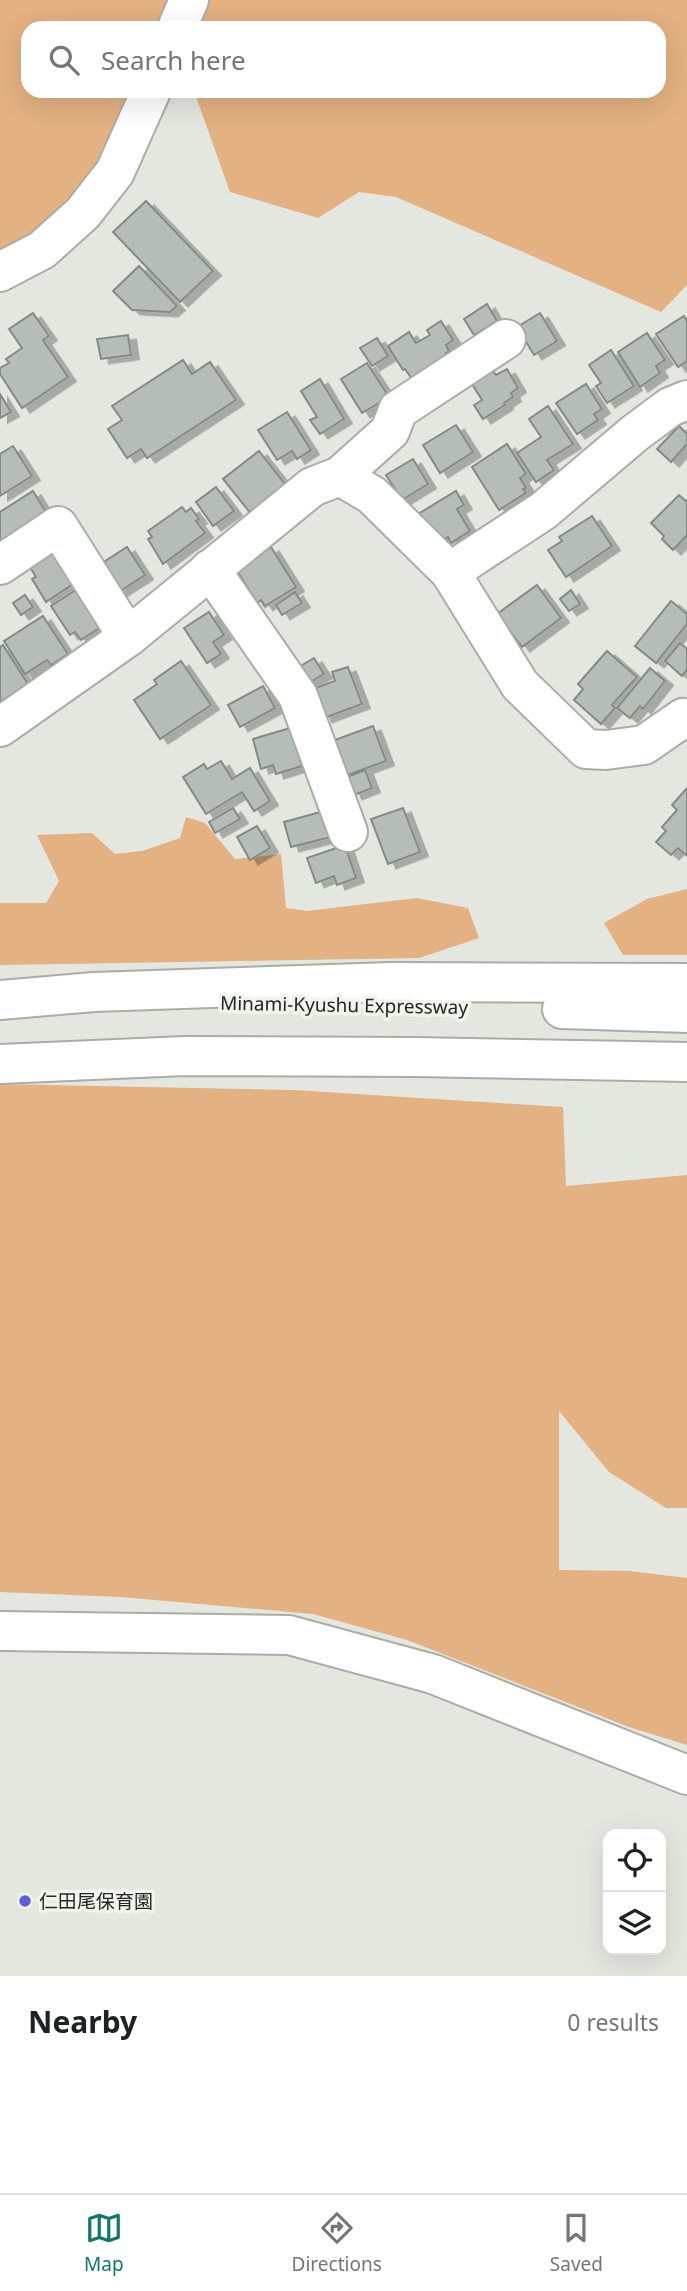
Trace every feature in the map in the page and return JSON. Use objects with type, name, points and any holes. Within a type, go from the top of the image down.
[{"type":"main road","points":[[180,21],[189,0]]},
{"type":"main road","points":[[0,272],[42,250],[83,213],[115,172],[148,98]]},
{"type":"main road","points":[[0,727],[128,637],[312,487],[340,476],[390,431],[398,410],[506,339]]},
{"type":"main road","points":[[450,572],[543,511],[644,427],[670,407],[687,400]]},
{"type":"main road","points":[[340,476],[372,495],[450,572],[520,685],[586,749],[606,750],[644,745],[683,718],[687,720]]},
{"type":"main road","points":[[0,565],[58,526],[128,637]]},
{"type":"main road","points":[[210,569],[298,696],[348,832]]},
{"type":"main road","points":[[0,1000],[94,992],[391,982],[687,983]]},
{"type":"main road","name":"Minami-Kyushu Expressway","points":[[0,1009],[183,1004],[416,1005],[687,1013]]},
{"type":"main road","points":[[0,1064],[185,1056],[687,1062]]},
{"type":"main road","points":[[415,1057],[687,1084]]},
{"type":"main road","points":[[0,1631],[289,1635],[433,1674],[687,1775]]},
{"type":"shaded area","points":[[0,0],[168,0],[161,21],[21,21],[21,98],[136,98],[112,147],[71,201],[27,239],[0,253]]},
{"type":"shaded area","points":[[209,0],[687,0],[687,285],[661,312],[396,197],[359,192],[318,218],[230,192],[196,98],[666,98],[666,21],[198,21]]},
{"type":"shaded area","points":[[186,817],[205,823],[235,859],[281,854],[286,908],[307,911],[417,898],[468,908],[479,938],[419,958],[0,965],[0,903],[46,903],[59,881],[37,835],[92,833],[115,854],[142,851],[180,838]]},
{"type":"shaded area","points":[[687,889],[687,955],[623,955],[604,923],[647,899]]},
{"type":"shaded area","points":[[0,1084],[294,1090],[563,1107],[566,1186],[687,1175],[687,1508],[666,1508],[609,1472],[559,1411],[559,1570],[630,1571],[687,1578],[687,1745],[629,1727],[407,1640],[313,1614],[121,1597],[0,1592]]},
{"type":"building","points":[[146,201],[213,271],[180,302],[113,232]]},
{"type":"building","points":[[139,266],[177,306],[170,312],[132,310],[113,291]]},
{"type":"building","points":[[487,304],[497,321],[474,335],[464,319]]},
{"type":"building","points":[[33,313],[49,336],[43,340],[68,377],[22,408],[0,374],[0,368],[9,363],[6,359],[22,348],[9,329]]},
{"type":"building","points":[[540,313],[557,341],[534,355],[517,327]]},
{"type":"building","points":[[684,316],[687,321],[687,361],[678,367],[656,334]]},
{"type":"building","points":[[441,321],[453,340],[446,345],[448,356],[412,379],[388,346],[409,332],[416,343],[430,335],[427,330]]},
{"type":"building","points":[[647,333],[665,360],[656,366],[660,373],[640,387],[618,352]]},
{"type":"building","points":[[128,335],[131,355],[101,359],[97,339]]},
{"type":"building","points":[[377,338],[388,356],[372,366],[360,348]]},
{"type":"building","points":[[611,350],[634,386],[607,403],[596,386],[601,383],[589,365]]},
{"type":"building","points":[[183,360],[192,374],[210,362],[236,400],[147,458],[141,449],[127,458],[108,429],[122,420],[112,406]]},
{"type":"building","points":[[367,363],[389,397],[362,413],[341,379]]},
{"type":"building","points":[[507,369],[518,388],[511,393],[513,397],[504,403],[505,405],[483,419],[474,405],[482,400],[472,384],[493,371],[496,375]]},
{"type":"building","points":[[320,379],[344,419],[320,434],[310,420],[317,417],[301,391]]},
{"type":"building","points":[[586,384],[602,409],[594,414],[598,420],[577,434],[556,403]]},
{"type":"building","points":[[0,394],[11,412],[0,418]]},
{"type":"building","points":[[548,406],[573,444],[547,460],[554,470],[536,482],[517,453],[541,437],[529,419]]},
{"type":"building","points":[[287,412],[311,450],[297,459],[292,451],[277,460],[258,430]]},
{"type":"building","points":[[456,425],[473,452],[440,473],[423,445]]},
{"type":"building","points":[[679,426],[687,434],[687,444],[671,462],[657,449]]},
{"type":"building","points":[[507,444],[526,474],[520,478],[526,493],[499,510],[472,467]]},
{"type":"building","points":[[13,446],[32,476],[0,496],[0,454]]},
{"type":"building","points":[[259,451],[288,488],[252,515],[223,479]]},
{"type":"building","points":[[413,459],[428,484],[402,500],[386,475]]},
{"type":"building","points":[[216,487],[234,511],[213,526],[196,502]]},
{"type":"building","points":[[33,491],[49,517],[0,548],[0,512]]},
{"type":"building","points":[[456,491],[464,505],[457,509],[470,531],[451,543],[448,537],[442,540],[436,531],[430,534],[418,514]]},
{"type":"building","points":[[679,495],[687,502],[687,535],[673,550],[651,523]]},
{"type":"building","points":[[182,507],[186,512],[191,508],[205,533],[163,564],[148,539],[152,537],[148,531]]},
{"type":"building","points":[[592,516],[612,546],[566,577],[548,550],[562,541],[559,537]]},
{"type":"building","points":[[127,547],[145,575],[114,595],[96,567]]},
{"type":"building","points":[[271,547],[296,587],[265,606],[261,600],[257,603],[236,569]]},
{"type":"building","points":[[56,551],[76,582],[46,602],[32,579],[36,577],[30,567]]},
{"type":"building","points":[[537,585],[561,618],[522,647],[497,614]]},
{"type":"building","points":[[79,588],[104,625],[81,640],[75,632],[70,635],[51,606]]},
{"type":"building","points":[[571,590],[580,604],[569,611],[560,599]]},
{"type":"building","points":[[295,592],[302,603],[282,615],[276,605]]},
{"type":"building","points":[[25,595],[33,607],[21,615],[13,603]]},
{"type":"building","points":[[671,601],[687,614],[687,624],[656,663],[635,646]]},
{"type":"building","points":[[209,612],[224,635],[213,642],[221,654],[207,663],[184,628]]},
{"type":"building","points":[[43,616],[68,654],[51,665],[47,660],[25,674],[4,641]]},
{"type":"building","points":[[680,643],[687,649],[687,670],[682,676],[665,661]]},
{"type":"building","points":[[3,645],[28,684],[0,702],[0,647]]},
{"type":"building","points":[[607,651],[637,677],[612,705],[615,708],[601,724],[574,700],[583,689],[578,684]]},
{"type":"building","points":[[314,658],[324,674],[307,684],[297,668]]},
{"type":"building","points":[[181,661],[211,705],[160,739],[134,700],[157,684],[154,680]]},
{"type":"building","points":[[348,667],[362,704],[324,718],[313,689],[335,681],[332,672]]},
{"type":"building","points":[[650,668],[665,681],[643,709],[640,706],[630,718],[617,708]]},
{"type":"building","points":[[263,686],[275,708],[240,727],[228,705]]},
{"type":"building","points":[[373,726],[386,761],[345,776],[332,741]]},
{"type":"building","points":[[290,728],[302,766],[276,774],[273,765],[261,769],[253,739]]},
{"type":"building","points":[[221,761],[232,779],[250,768],[270,801],[254,811],[242,792],[206,814],[183,777],[204,764],[207,769]]},
{"type":"building","points":[[365,770],[372,788],[354,795],[347,777]]},
{"type":"building","points":[[687,788],[687,856],[678,848],[671,855],[656,842],[666,831],[662,827],[677,810],[672,805]]},
{"type":"building","points":[[233,808],[240,819],[215,833],[209,822]]},
{"type":"building","points":[[403,808],[420,852],[388,864],[371,819]]},
{"type":"building","points":[[324,811],[331,837],[291,847],[284,822]]},
{"type":"building","points":[[257,826],[270,848],[250,860],[237,837]]},
{"type":"building","points":[[345,845],[356,878],[337,885],[334,876],[316,883],[307,858]]},
{"type":"place","name":"仁田尾保育園","points":[[25,1901]]}]
